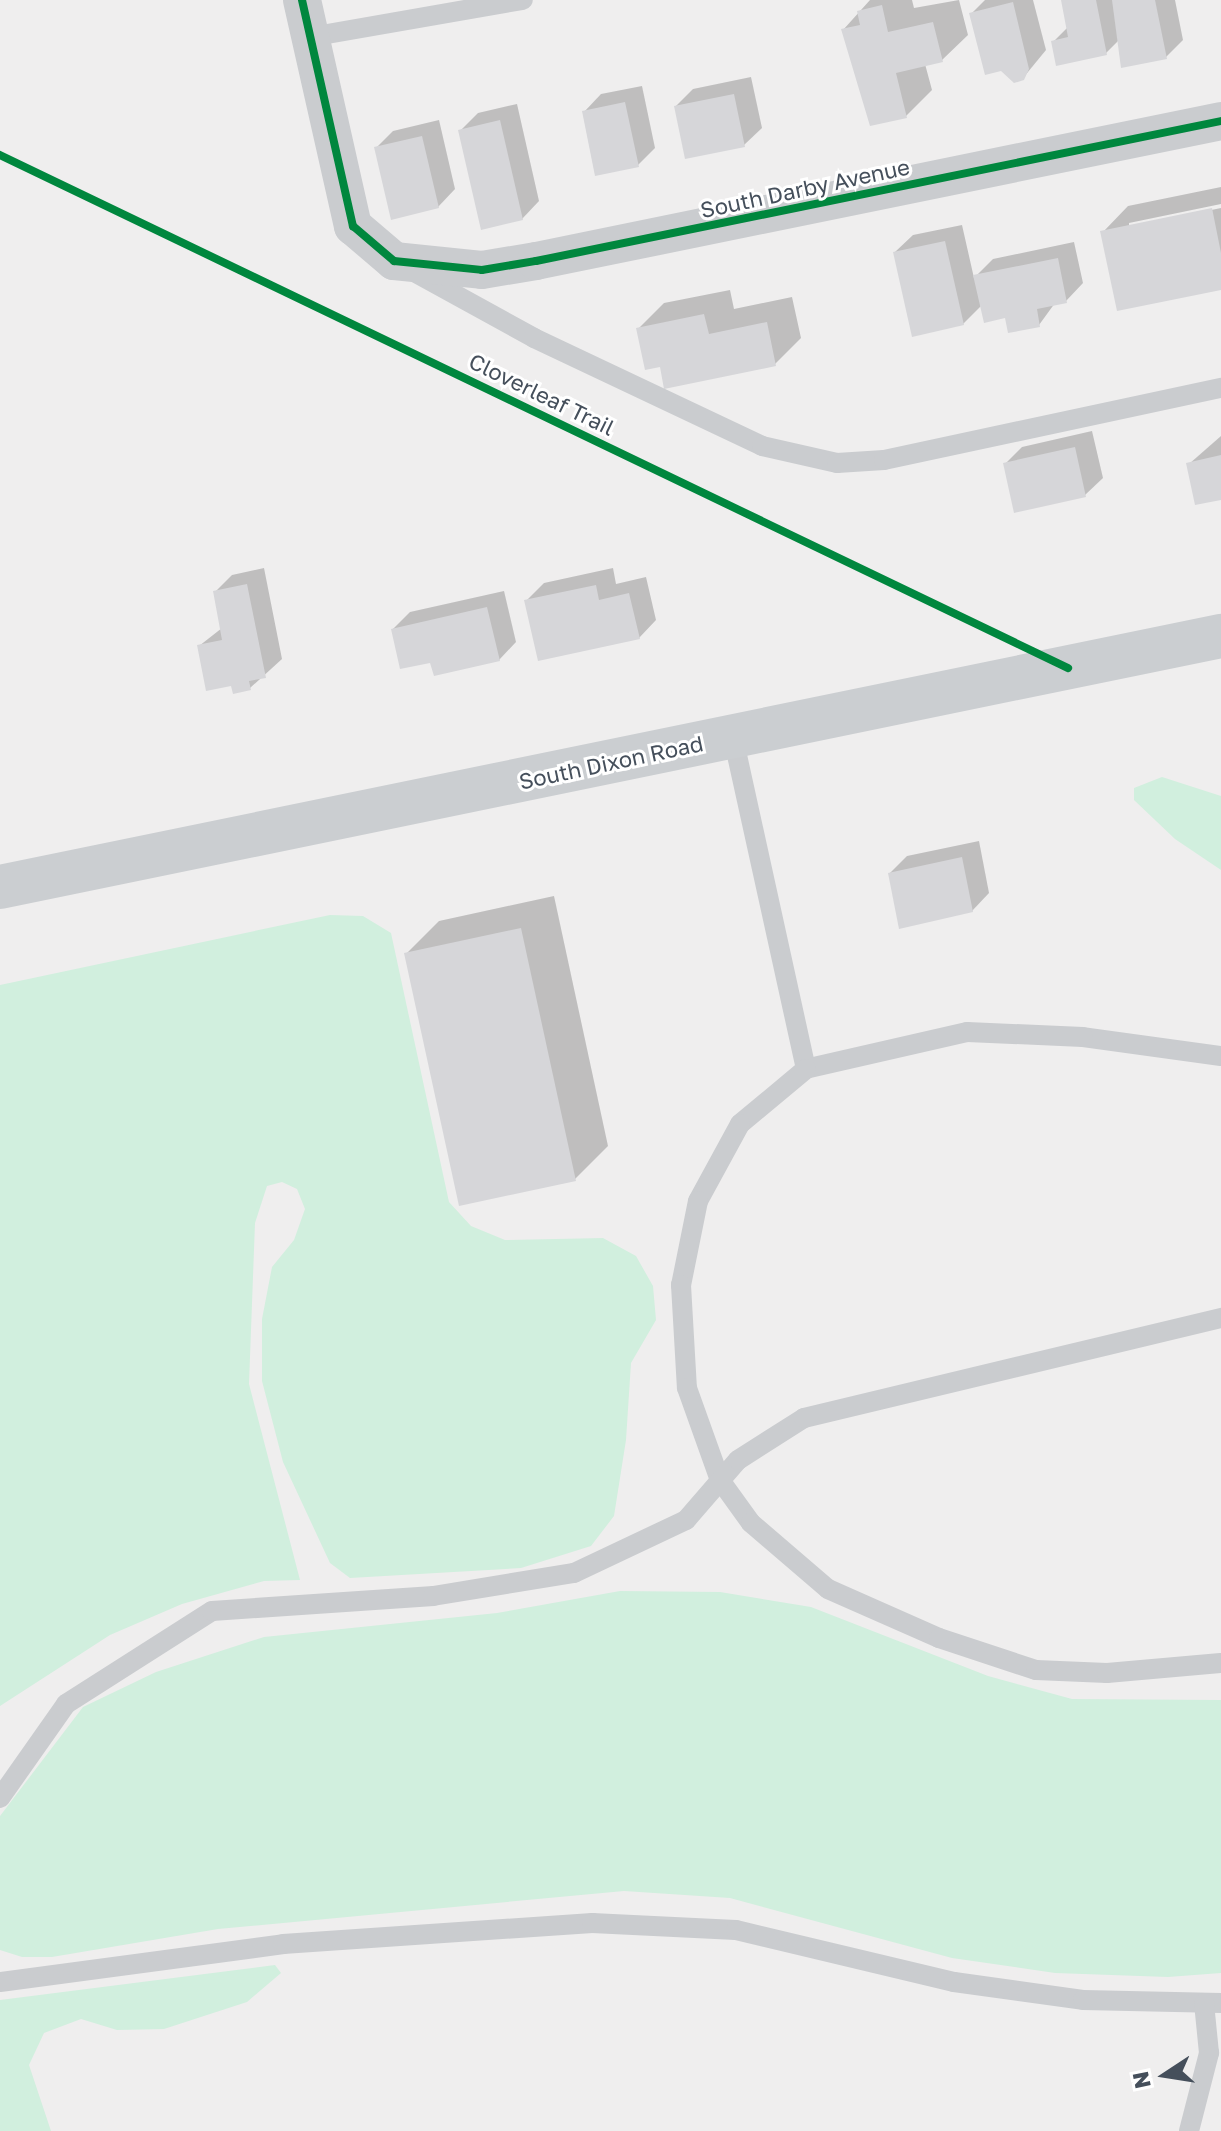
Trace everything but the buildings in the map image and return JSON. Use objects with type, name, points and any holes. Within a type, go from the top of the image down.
[{"type":"main road","name":"South Dixon Road","points":[[0,887],[1221,636]]},
{"type":"street","points":[[302,0],[353,226],[394,261]]},
{"type":"street","name":"South Darby Avenue","points":[[394,261],[482,270],[536,261],[1221,121]]},
{"type":"lane","points":[[310,37],[523,0]]},
{"type":"lane","points":[[394,261],[534,338],[762,446],[837,463],[884,460],[1221,388]]},
{"type":"lane","points":[[733,737],[806,1069]]},
{"type":"lane","points":[[1221,1056],[1083,1037],[967,1032],[806,1069],[740,1124],[698,1201],[681,1285],[687,1388],[720,1480],[751,1523],[828,1589],[939,1638],[1036,1670],[1107,1673],[1221,1663]]},
{"type":"lane","points":[[0,1798],[66,1704],[212,1611],[433,1596],[574,1573],[686,1520],[738,1460],[804,1418],[1221,1318]]},
{"type":"lane","points":[[0,1982],[283,1944],[592,1923],[736,1930],[954,1982],[1083,2000],[1213,2003],[1209,2053],[1189,2131]]},
{"type":"green space","points":[[1162,777],[1221,796],[1221,870],[1175,839],[1134,800],[1134,788]]},
{"type":"green space","points":[[330,915],[363,916],[391,933],[449,1202],[471,1226],[505,1240],[603,1238],[636,1256],[653,1286],[656,1320],[631,1363],[626,1440],[614,1516],[591,1546],[521,1568],[350,1578],[330,1563],[283,1462],[262,1381],[262,1319],[272,1267],[294,1240],[305,1209],[297,1189],[282,1182],[267,1186],[255,1223],[249,1384],[300,1580],[264,1581],[182,1604],[110,1635],[0,1706],[0,985]]},
{"type":"green space","points":[[620,1591],[720,1592],[811,1607],[988,1676],[1072,1699],[1221,1700],[1221,1973],[1168,1977],[1055,1973],[952,1958],[730,1898],[624,1891],[218,1929],[52,1957],[22,1957],[0,1950],[0,1816],[83,1707],[156,1672],[264,1637],[497,1613]]},
{"type":"green space","points":[[275,1965],[281,1973],[247,2002],[164,2029],[117,2030],[81,2019],[44,2033],[29,2065],[51,2131],[0,2131],[0,2000]]},
{"type":"cycle path","points":[[302,0],[353,226],[394,261],[482,270],[536,261],[1221,121]]},
{"type":"cycle path","name":"Cloverleaf Trail","points":[[0,155],[1068,668]]}]
